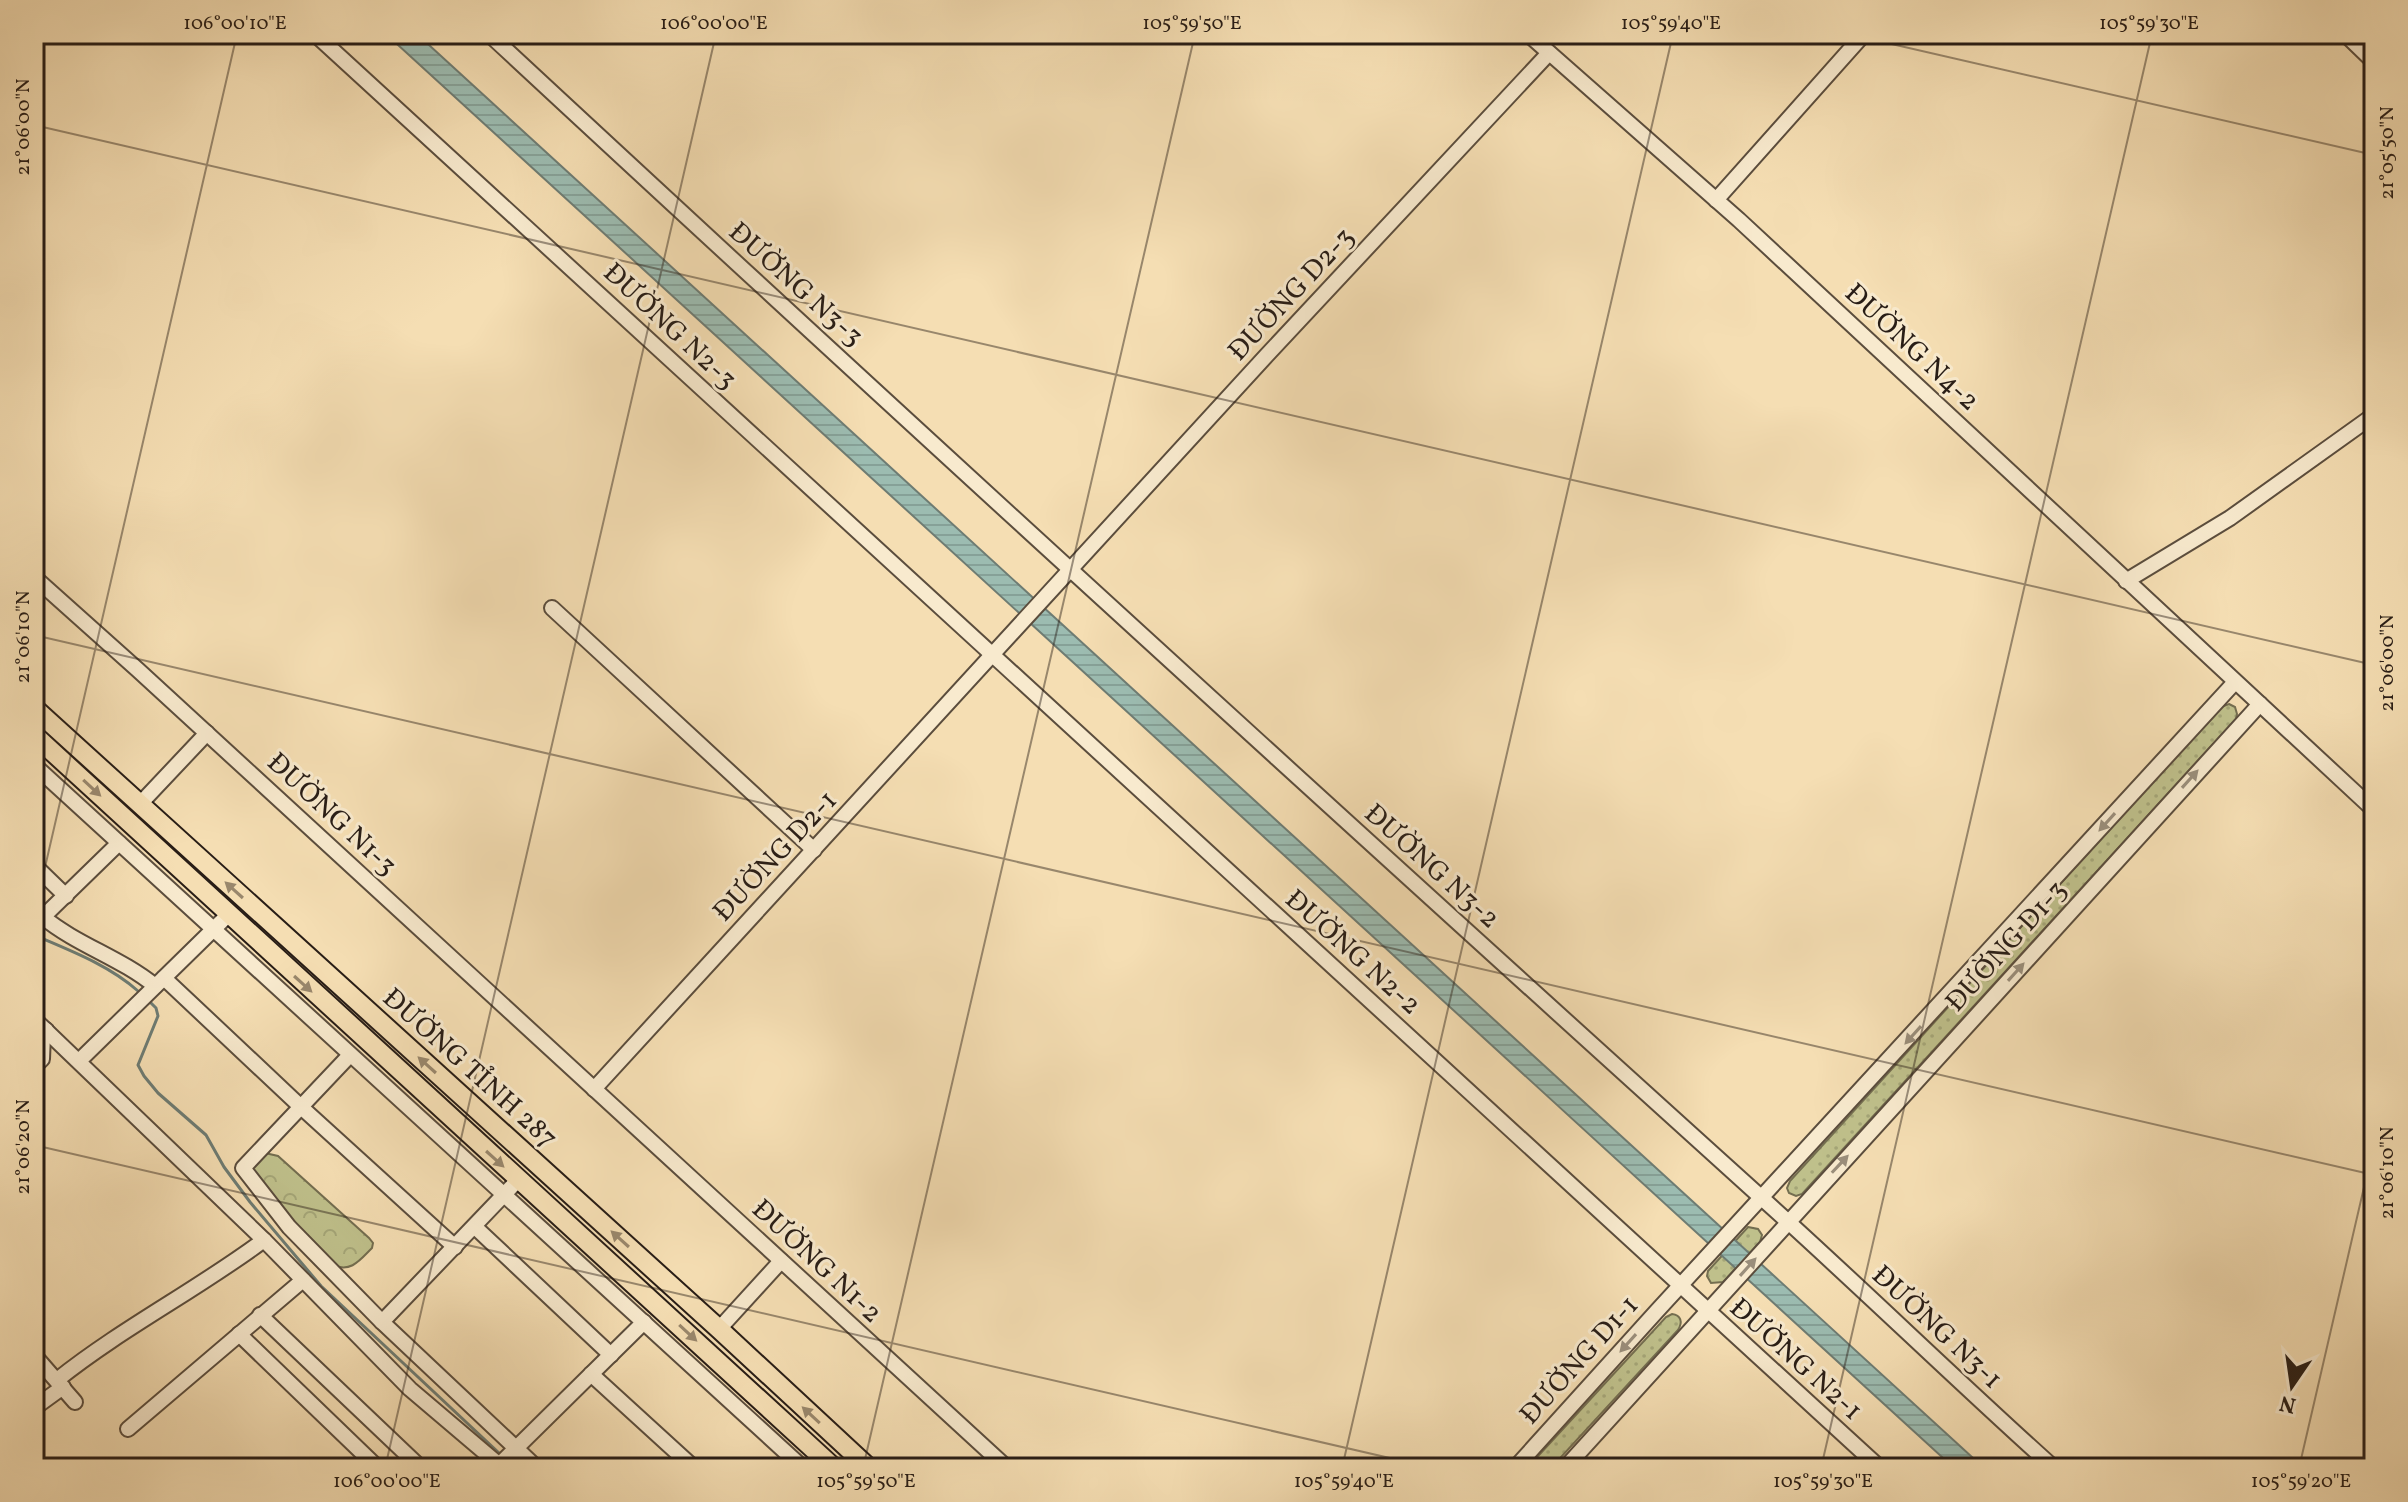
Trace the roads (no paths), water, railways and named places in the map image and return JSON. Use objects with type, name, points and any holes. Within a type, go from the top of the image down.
[{"type":"main road","name":"ĐƯỜNG TỈNH 287","points":[[34,708],[869,1468]]},
{"type":"main road","name":"ĐƯỜNG TỈNH 287","points":[[34,735],[834,1468]]},
{"type":"main road","points":[[661,1309],[677,1291]]},
{"type":"street","name":"ĐƯỜNG N2-3","points":[[315,34],[992,655]]},
{"type":"street","name":"ĐƯỜNG N3-3","points":[[489,34],[1071,569]]},
{"type":"street","name":"ĐƯỜNG N4-2","points":[[1528,34],[1716,200],[2374,810]]},
{"type":"street","points":[[1716,200],[1864,34]]},
{"type":"street","points":[[2345,34],[2374,62]]},
{"type":"street","name":"ĐƯỜNG D2-3","points":[[992,655],[1549,53]]},
{"type":"street","points":[[2126,581],[2230,518],[2374,415]]},
{"type":"street","name":"ĐƯỜNG N3-2","points":[[1071,569],[1788,1221]]},
{"type":"street","name":"ĐƯỜNG N1-3","points":[[34,577],[594,1089]]},
{"type":"street","points":[[552,608],[814,850]]},
{"type":"street","name":"ĐƯỜNG D2-1","points":[[594,1089],[992,655]]},
{"type":"street","name":"ĐƯỜNG N2-2","points":[[992,655],[1680,1286]]},
{"type":"street","name":"ĐƯỜNG D1-3","points":[[1680,1286],[2235,682]]},
{"type":"street","name":"ĐƯỜNG D1-3","points":[[1707,1312],[2260,704]]},
{"type":"street","points":[[140,804],[207,733]]},
{"type":"street","points":[[34,765],[803,1468]]},
{"type":"street","points":[[119,843],[66,896],[39,916],[159,982],[455,1247]]},
{"type":"street","points":[[34,865],[66,896]]},
{"type":"street","points":[[79,1061],[228,915]]},
{"type":"street","points":[[34,1019],[264,1240],[410,1389],[500,1467],[644,1322]]},
{"type":"street","points":[[34,1067],[42,1059],[46,1030]]},
{"type":"street","points":[[350,1055],[243,1168],[289,1227],[382,1322],[537,1468]]},
{"type":"street","name":"ĐƯỜNG N1-2","points":[[594,1089],[1007,1468]]},
{"type":"street","points":[[382,1322],[518,1180]]},
{"type":"street","name":"ĐƯỜNG N3-1","points":[[1788,1221],[2054,1468]]},
{"type":"street","points":[[475,1227],[611,1355]]},
{"type":"street","points":[[34,1408],[95,1350],[264,1240]]},
{"type":"street","points":[[719,1329],[781,1261]]},
{"type":"street","points":[[128,1429],[303,1280]]},
{"type":"street","name":"ĐƯỜNG N2-1","points":[[1680,1286],[1880,1468]]},
{"type":"street","name":"ĐƯỜNG D1-1","points":[[1515,1468],[1680,1286]]},
{"type":"street","points":[[1565,1468],[1707,1312]]},
{"type":"street","points":[[260,1315],[421,1468]]},
{"type":"street","points":[[239,1334],[378,1468]]},
{"type":"street","points":[[34,1355],[75,1402]]},
{"type":"street","points":[[591,1374],[694,1468]]},
{"type":"water","points":[[386,34],[417,34],[1984,1468],[1954,1468]]},
{"type":"waterway","points":[[34,935],[102,966],[138,991]]},
{"type":"waterway","points":[[151,1003],[158,1016],[138,1065],[144,1076],[158,1093],[206,1135],[224,1167],[250,1202],[321,1286],[499,1453]]},
{"type":"waterway","points":[[512,1465],[515,1468]]}]
